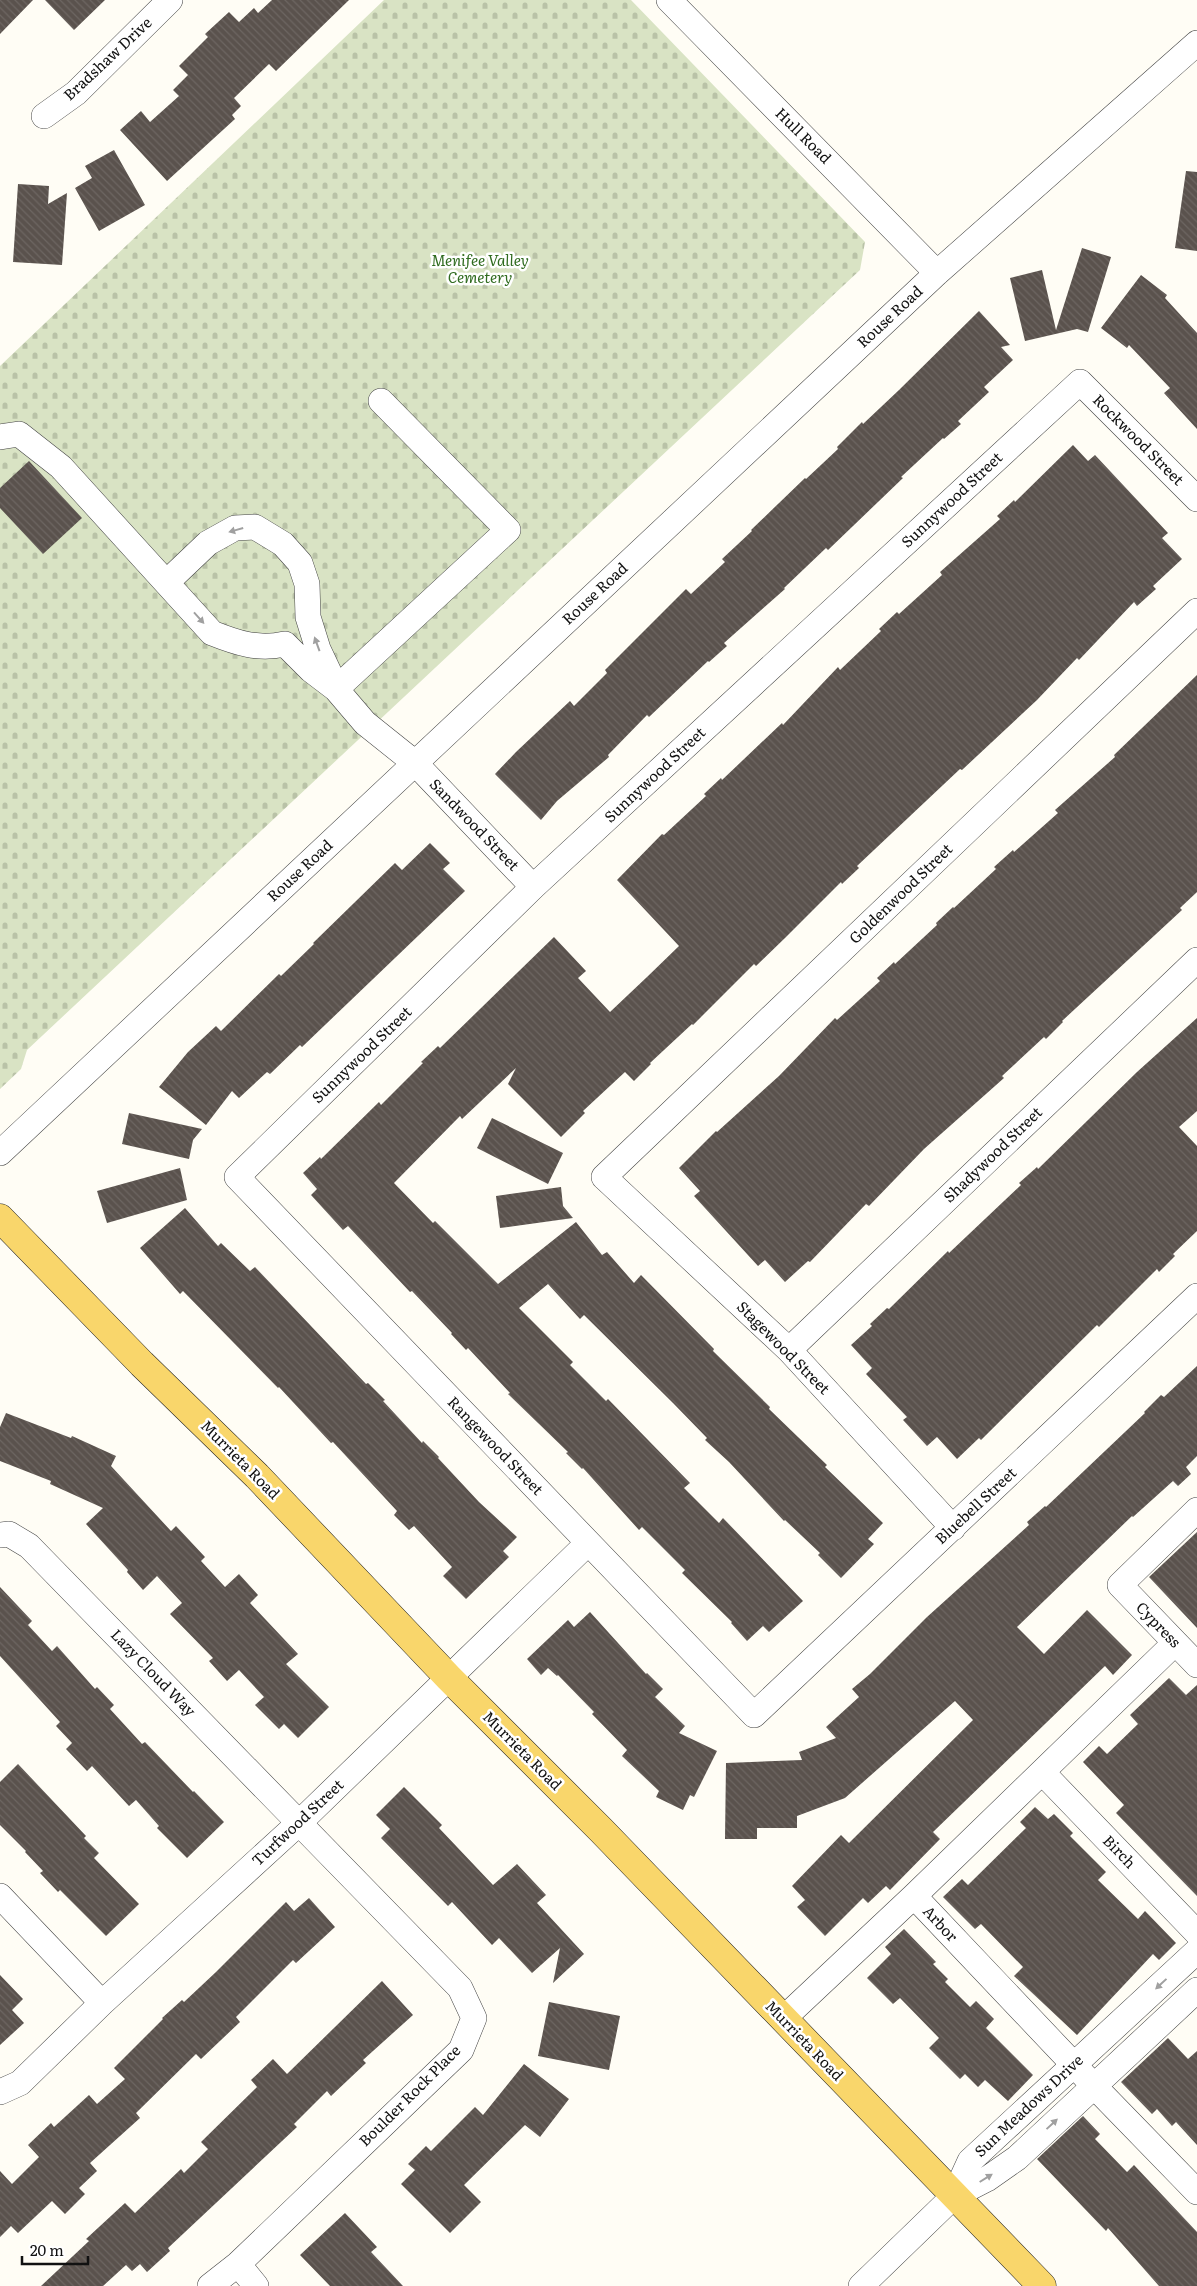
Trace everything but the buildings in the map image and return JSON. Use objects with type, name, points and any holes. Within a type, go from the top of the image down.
[{"type":"main road","name":"Murrieta Road","points":[[0,1218],[142,1364],[257,1476],[449,1678],[600,1830],[1042,2286]]},
{"type":"street","name":"Bradshaw Drive","points":[[44,116],[76,93],[170,0]]},
{"type":"street","name":"Hull Road","points":[[669,0],[937,273]]},
{"type":"street","name":"Rouse Road","points":[[0,1153],[937,273],[1197,43]]},
{"type":"street","name":"Rockwood Street","points":[[1080,382],[1197,499]]},
{"type":"street","name":"Sunnywood Street","points":[[237,1177],[533,887],[1080,382]]},
{"type":"street","points":[[336,689],[508,530],[381,401]]},
{"type":"street","points":[[0,437],[19,434],[61,467],[212,633],[241,644],[269,647],[285,644],[308,617]]},
{"type":"street","points":[[166,582],[208,543],[235,528],[255,527],[283,544],[300,563],[307,584],[308,617],[318,649],[336,689]]},
{"type":"street","name":"Goldenwood Street","points":[[604,1176],[1197,611]]},
{"type":"street","points":[[285,644],[311,670],[336,689]]},
{"type":"street","name":"Sandwood Street","points":[[336,689],[365,723],[415,763],[533,887]]},
{"type":"street","name":"Shadywood Street","points":[[789,1350],[1197,960]]},
{"type":"street","name":"Stagewood Street","points":[[604,1176],[789,1350],[953,1528]]},
{"type":"street","name":"Rangewood Street","points":[[237,1177],[754,1715]]},
{"type":"street","name":"Bluebell Street","points":[[754,1715],[1197,1296]]},
{"type":"street","name":"Cypress","points":[[1197,1510],[1120,1585],[1197,1665]]},
{"type":"street","name":"Lazy Cloud Way","points":[[0,1536],[9,1534],[30,1546],[299,1823]]},
{"type":"street","name":"Turfwood Street","points":[[0,2092],[20,2083],[102,2003],[299,1823],[588,1543]]},
{"type":"street","name":"Arbor","points":[[1175,1643],[914,1896],[1197,2192]]},
{"type":"street","name":"Birch","points":[[1042,1772],[1197,1933]]},
{"type":"street","name":"Boulder Rock Place","points":[[210,2286],[238,2264],[461,2050],[474,2018],[460,1988],[299,1823]]},
{"type":"street","points":[[0,1896],[102,2003]]},
{"type":"street","points":[[783,2019],[914,1896]]},
{"type":"street","name":"Sun Meadows Drive","points":[[954,2196],[970,2161],[1197,1951]]},
{"type":"street","name":"Sun Meadows Drive","points":[[954,2196],[987,2179],[1017,2158],[1197,1990]]},
{"type":"street","points":[[861,2286],[954,2196]]},
{"type":"street","points":[[238,2264],[256,2286]]},
{"type":"green space","name":"Menifee Valley Cemetery","points":[[384,0],[631,0],[865,242],[860,270],[27,1050],[21,1069],[0,1089],[0,366]]}]
